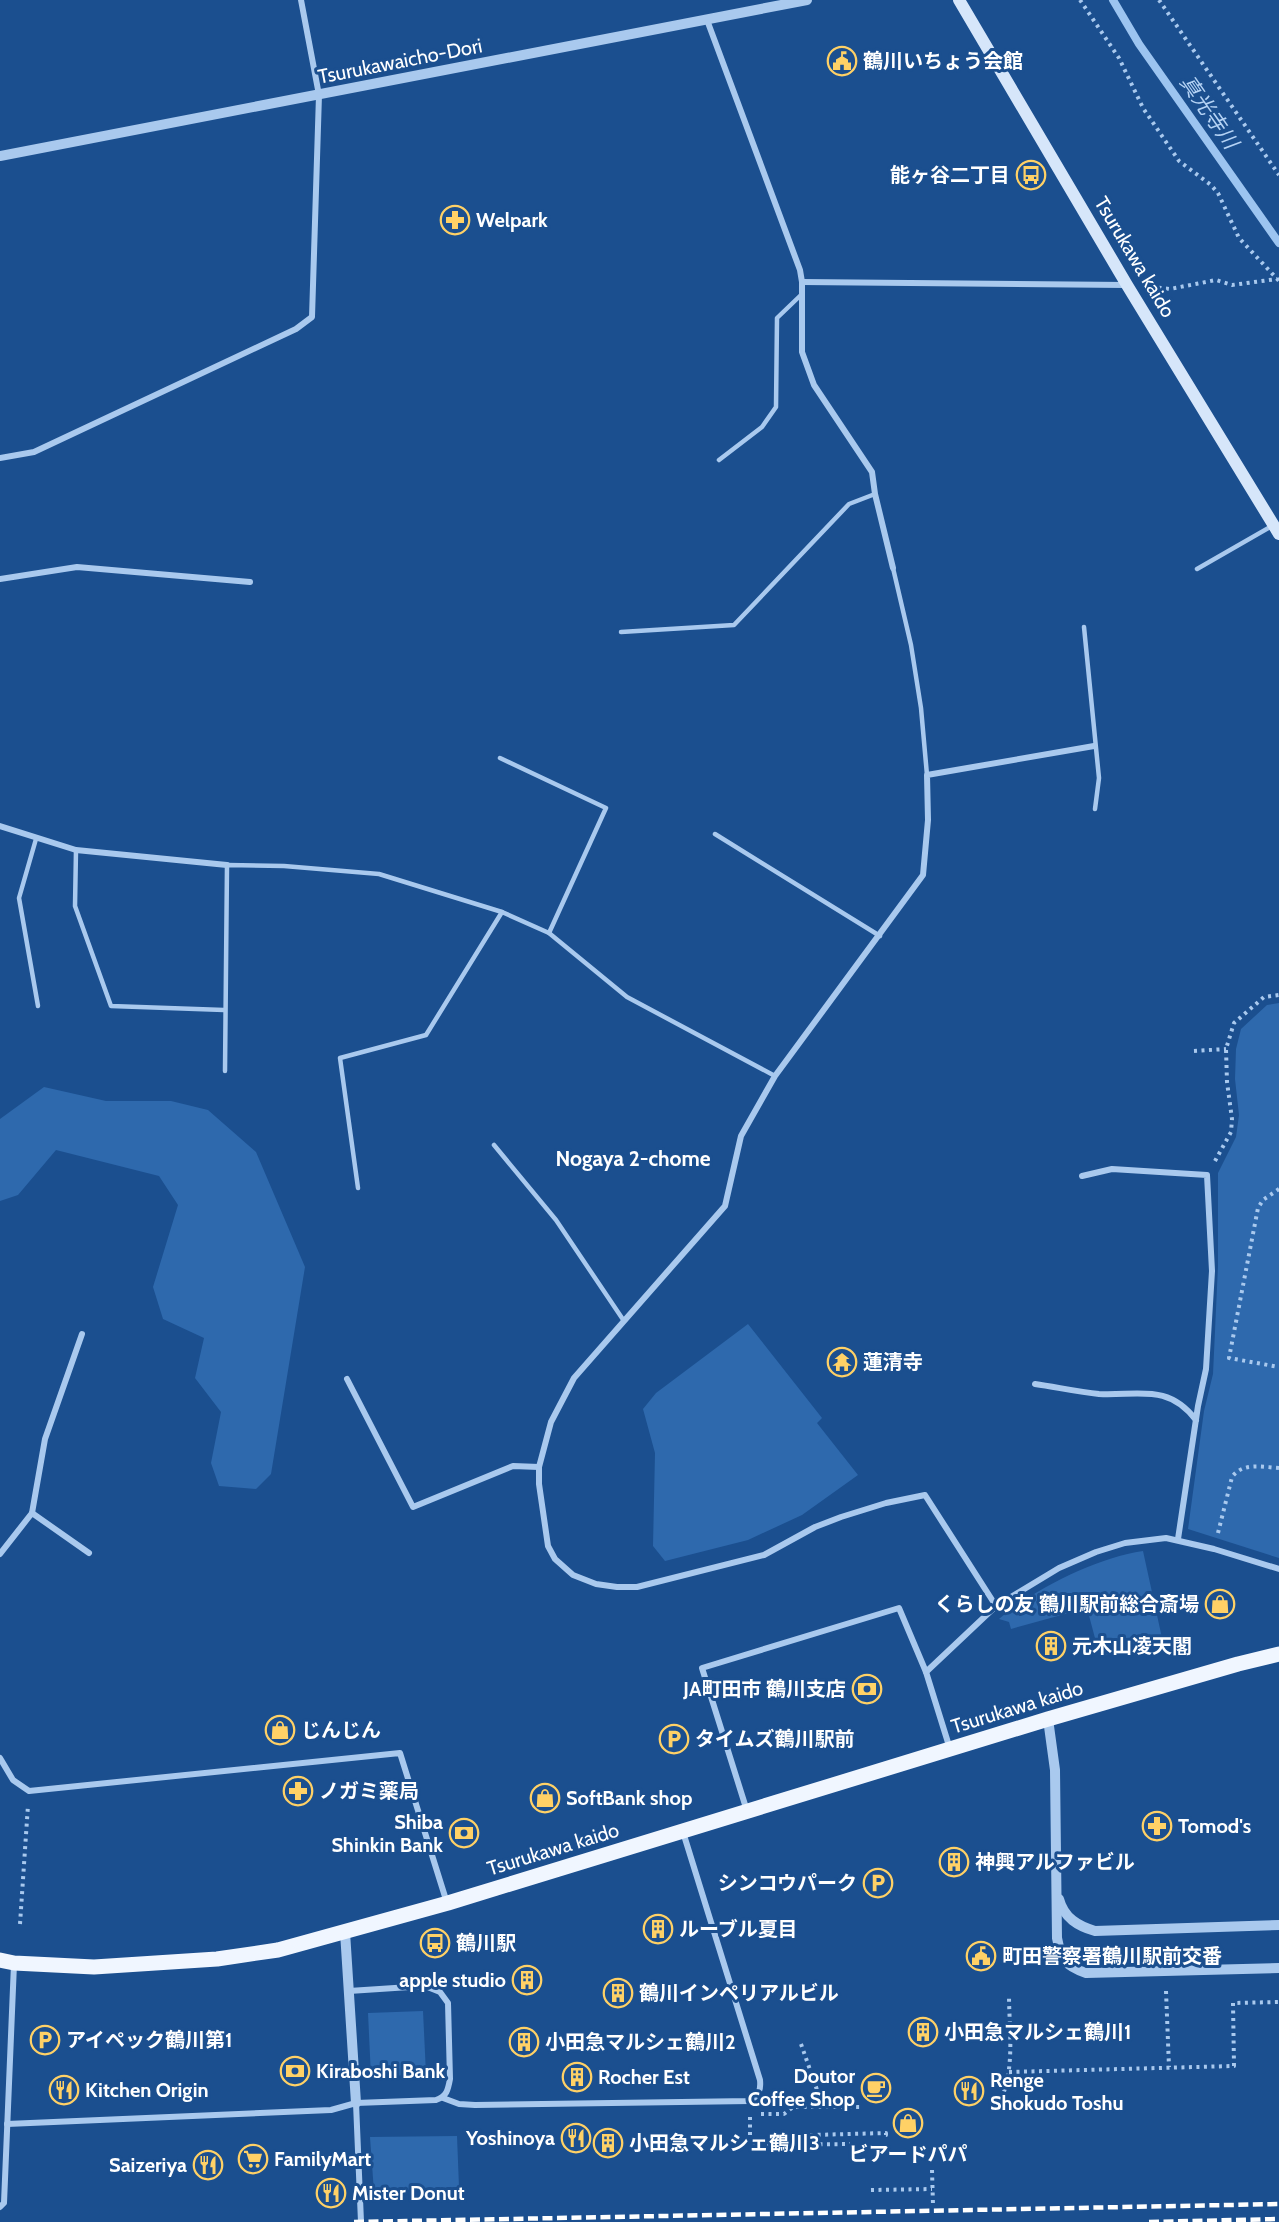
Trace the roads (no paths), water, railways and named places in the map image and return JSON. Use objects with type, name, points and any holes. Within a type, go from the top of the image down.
[{"type":"main road","name":"Tsurukawa kaido","points":[[959,0],[1127,285],[1276,530]]},
{"type":"main road","name":"Tsurukawa kaido","points":[[7,1961],[94,1967],[217,1959],[278,1950],[448,1903],[1048,1719],[1279,1654]]},
{"type":"street","points":[[0,458],[34,452],[296,329],[312,317],[319,95],[301,0]]},
{"type":"street","name":"Tsurukawaicho-Dori","points":[[0,156],[807,0]]},
{"type":"street","points":[[706,20],[800,270],[802,282],[801,352],[814,385],[872,472],[893,568]]},
{"type":"street","points":[[802,282],[1127,285]]},
{"type":"street","points":[[0,579],[77,567],[250,582]]},
{"type":"street","points":[[996,1606],[925,1495],[886,1503],[841,1517],[815,1527],[764,1555],[637,1587],[596,1584],[573,1575],[555,1559],[548,1546],[539,1484],[539,1467],[551,1422],[574,1377],[725,1206],[741,1136],[775,1076],[923,875],[928,820],[927,776],[1094,746]]},
{"type":"street","points":[[0,826],[76,850],[227,865]]},
{"type":"street","points":[[1082,1176],[1112,1169],[1207,1175],[1212,1272],[1206,1369],[1178,1539]]},
{"type":"street","points":[[0,1554],[32,1513],[45,1440],[82,1334]]},
{"type":"street","points":[[347,1379],[413,1507],[513,1466],[539,1467]]},
{"type":"street","points":[[1035,1384],[1098,1394],[1155,1393],[1176,1401],[1196,1420]]},
{"type":"street","points":[[32,1513],[89,1553]]},
{"type":"street","points":[[926,1672],[996,1606],[1059,1568],[1096,1552],[1125,1543],[1166,1538],[1178,1539],[1279,1569]]},
{"type":"street","points":[[748,1811],[702,1668],[899,1608],[926,1672],[950,1749]]},
{"type":"street","points":[[1048,1719],[1055,1770],[1057,1938],[1060,1955],[1071,1968],[1086,1973],[1279,1968]]},
{"type":"street","points":[[0,1758],[13,1780],[29,1791],[400,1753],[448,1903]]},
{"type":"street","points":[[7,2124],[331,2109],[356,2103],[443,2098],[459,2104],[475,2105],[750,2101],[757,2096],[760,2080],[683,1831]]},
{"type":"street","points":[[1056,1887],[1061,1906],[1070,1919],[1081,1927],[1095,1931],[1279,1925]]},
{"type":"street","points":[[345,1932],[361,2222]]},
{"type":"street","points":[[0,2207],[4,2203],[7,2124],[7,1961]]},
{"type":"street","points":[[350,1991],[425,1986],[440,1992],[447,2003],[450,2079],[443,2098]]},
{"type":"lane","points":[[719,460],[762,427],[776,406],[777,318],[802,294]]},
{"type":"lane","points":[[621,632],[734,625],[849,504],[875,494]]},
{"type":"lane","points":[[1197,569],[1276,530]]},
{"type":"lane","points":[[893,568],[911,645],[920,697],[927,776]]},
{"type":"lane","points":[[1084,627],[1094,746],[1099,778],[1095,809]]},
{"type":"lane","points":[[500,758],[606,808],[549,933]]},
{"type":"lane","points":[[716,834],[880,936]]},
{"type":"lane","points":[[36,839],[19,897],[38,1006]]},
{"type":"lane","points":[[76,850],[75,906],[111,1006],[224,1010]]},
{"type":"lane","points":[[225,1071],[227,865],[284,866],[379,874],[502,912],[549,933],[627,997],[775,1076]]},
{"type":"lane","points":[[358,1188],[340,1058],[426,1035],[502,912]]},
{"type":"lane","points":[[494,1145],[556,1220],[624,1321]]},
{"type":"waterway","name":"真光寺川","points":[[1113,0],[1139,44],[1279,243]]},
{"type":"railway","points":[[354,2222],[1279,2204]]},
{"type":"railway","points":[[1149,2222],[1279,2219]]},
{"type":"place","name":"鶴川いちょう会館","points":[[842,61]]},
{"type":"place","name":"能ヶ谷二丁目","points":[[1031,175]]},
{"type":"place","name":"Welpark","points":[[455,220]]},
{"type":"place","name":"蓮清寺","points":[[842,1362]]},
{"type":"place","name":"くらしの友 鶴川駅前総合斎場","points":[[1220,1604]]},
{"type":"place","name":"元木山凌天閣","points":[[1051,1646]]},
{"type":"place","name":"JA町田市 鶴川支店","points":[[867,1689]]},
{"type":"place","name":"じんじん","points":[[280,1730]]},
{"type":"place","name":"タイムズ鶴川駅前","points":[[674,1739]]},
{"type":"place","name":"ノガミ薬局","points":[[298,1791]]},
{"type":"place","name":"SoftBank shop","points":[[545,1798]]},
{"type":"place","name":"Tomod's","points":[[1157,1826]]},
{"type":"place","name":"Shiba Shinkin Bank","points":[[464,1833]]},
{"type":"place","name":"神興アルファビル","points":[[954,1862]]},
{"type":"place","name":"シンコウパーク","points":[[878,1883]]},
{"type":"place","name":"ルーブル夏目","points":[[658,1929]]},
{"type":"place","name":"鶴川駅","points":[[435,1943]]},
{"type":"place","name":"町田警察署鶴川駅前交番","points":[[981,1956]]},
{"type":"place","name":"apple studio","points":[[527,1980]]},
{"type":"place","name":"鶴川インペリアルビル","points":[[618,1993]]},
{"type":"place","name":"小田急マルシェ鶴川1","points":[[923,2032]]},
{"type":"place","name":"アイペック鶴川第1","points":[[45,2040]]},
{"type":"place","name":"小田急マルシェ鶴川2","points":[[524,2042]]},
{"type":"place","name":"Kiraboshi Bank","points":[[295,2071]]},
{"type":"place","name":"Rocher Est","points":[[577,2077]]},
{"type":"place","name":"Doutor Coffee Shop","points":[[876,2088]]},
{"type":"place","name":"Kitchen Origin","points":[[64,2090]]},
{"type":"place","name":"Renge Shokudo Toshu","points":[[969,2091]]},
{"type":"place","name":"ビアードパパ","points":[[908,2123]]},
{"type":"place","name":"Yoshinoya","points":[[576,2138]]},
{"type":"place","name":"小田急マルシェ鶴川3","points":[[608,2143]]},
{"type":"place","name":"FamilyMart","points":[[253,2159]]},
{"type":"place","name":"Saizeriya","points":[[208,2165]]},
{"type":"place","name":"Mister Donut","points":[[331,2193]]},
{"type":"district","name":"Nogaya 2-chome","points":[[633,1159]]}]
